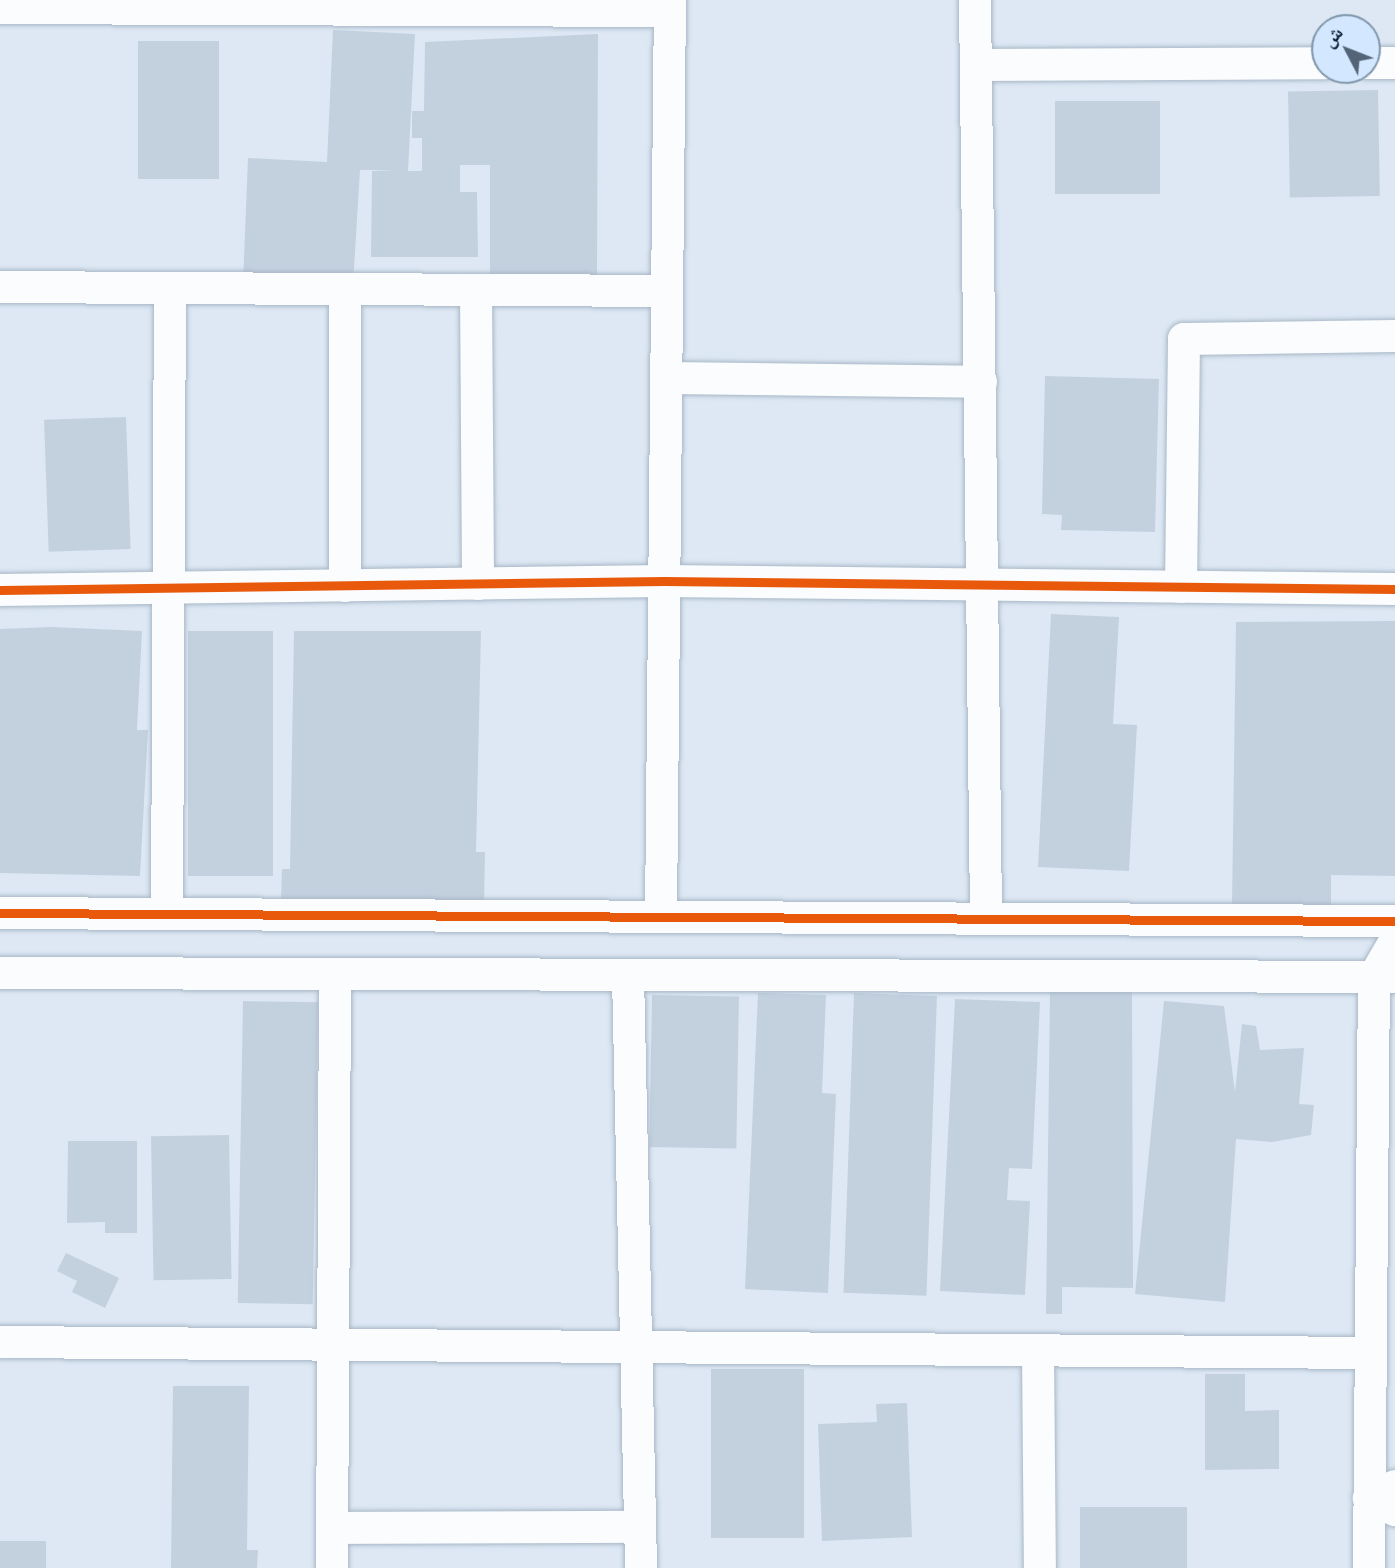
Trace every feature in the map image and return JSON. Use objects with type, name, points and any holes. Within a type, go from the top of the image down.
[{"type":"street","points":[[975,0],[978,65],[986,919]]},
{"type":"street","points":[[0,8],[189,4],[670,6],[661,917]]},
{"type":"street","points":[[978,65],[1311,63]]},
{"type":"street","points":[[0,287],[667,291]]},
{"type":"street","points":[[167,914],[170,288]]},
{"type":"street","points":[[345,289],[345,586]]},
{"type":"street","points":[[476,290],[478,584]]},
{"type":"street","points":[[1181,587],[1184,340],[1395,336]]},
{"type":"street","points":[[666,378],[981,382]]},
{"type":"street","points":[[0,590],[664,581],[1395,589]]},
{"type":"street","points":[[0,913],[1395,921]]},
{"type":"street","points":[[1369,1568],[1386,1498],[1370,1353],[1384,977],[1395,941]]},
{"type":"street","points":[[0,973],[1384,977]]},
{"type":"street","points":[[332,1568],[335,974]]},
{"type":"street","points":[[628,975],[641,1568]]},
{"type":"street","points":[[0,1342],[1370,1353]]},
{"type":"street","points":[[1038,1350],[1040,1568]]},
{"type":"street","points":[[332,1528],[640,1527]]},
{"type":"building","points":[[333,30],[415,34],[408,171],[422,171],[422,138],[412,138],[412,111],[424,111],[425,42],[598,34],[597,276],[490,276],[490,165],[460,165],[460,192],[477,192],[478,257],[371,257],[372,171],[395,170],[360,170],[353,285],[243,282],[248,158],[327,162]]},
{"type":"building","points":[[138,41],[219,41],[219,179],[138,179]]},
{"type":"building","points":[[1378,90],[1380,196],[1290,198],[1288,92]]},
{"type":"building","points":[[1055,101],[1160,101],[1160,194],[1055,194]]},
{"type":"building","points":[[1045,376],[1159,379],[1155,532],[1061,530],[1062,515],[1042,514]]},
{"type":"building","points":[[126,417],[131,549],[49,552],[44,420]]},
{"type":"building","points":[[1051,614],[1119,617],[1113,724],[1137,725],[1129,871],[1038,867]]},
{"type":"building","points":[[1395,621],[1395,876],[1331,875],[1331,905],[1232,905],[1236,622]]},
{"type":"building","points":[[51,627],[142,631],[137,730],[148,730],[140,876],[0,873],[0,629]]},
{"type":"building","points":[[188,631],[273,631],[273,876],[188,876]]},
{"type":"building","points":[[294,631],[481,631],[476,852],[485,852],[484,904],[281,902],[282,869],[290,869]]},
{"type":"building","points":[[1050,990],[1132,991],[1133,1288],[1062,1287],[1062,1314],[1046,1314]]},
{"type":"building","points":[[758,993],[826,995],[822,1093],[836,1094],[828,1293],[745,1289]]},
{"type":"building","points":[[854,993],[937,996],[926,1296],[844,1293]]},
{"type":"building","points":[[652,995],[739,997],[736,1148],[649,1147]]},
{"type":"building","points":[[955,999],[1040,1002],[1032,1169],[1009,1168],[1007,1200],[1030,1201],[1025,1295],[940,1291]]},
{"type":"building","points":[[243,1001],[318,1002],[313,1304],[238,1303]]},
{"type":"building","points":[[1164,1001],[1224,1006],[1235,1092],[1242,1024],[1256,1026],[1260,1050],[1304,1048],[1299,1104],[1314,1105],[1311,1135],[1272,1142],[1236,1139],[1225,1302],[1135,1294]]},
{"type":"building","points":[[229,1135],[232,1279],[154,1280],[151,1136]]},
{"type":"building","points":[[68,1141],[137,1141],[137,1233],[105,1233],[105,1222],[67,1223]]},
{"type":"building","points":[[66,1253],[119,1278],[105,1308],[72,1292],[77,1281],[57,1271]]},
{"type":"building","points":[[711,1369],[804,1369],[804,1538],[711,1538]]},
{"type":"building","points":[[1205,1374],[1245,1374],[1245,1411],[1279,1410],[1279,1469],[1205,1470]]},
{"type":"building","points":[[173,1386],[249,1386],[247,1550],[258,1550],[257,1568],[171,1568]]},
{"type":"building","points":[[907,1403],[912,1537],[822,1541],[818,1424],[877,1422],[876,1404]]},
{"type":"building","points":[[1080,1507],[1187,1507],[1187,1568],[1080,1568]]},
{"type":"building","points":[[0,1541],[46,1541],[46,1568],[0,1568]]},
{"type":"cycle path","points":[[0,590],[664,581],[1395,589]]},
{"type":"cycle path","points":[[0,913],[1395,921]]}]
